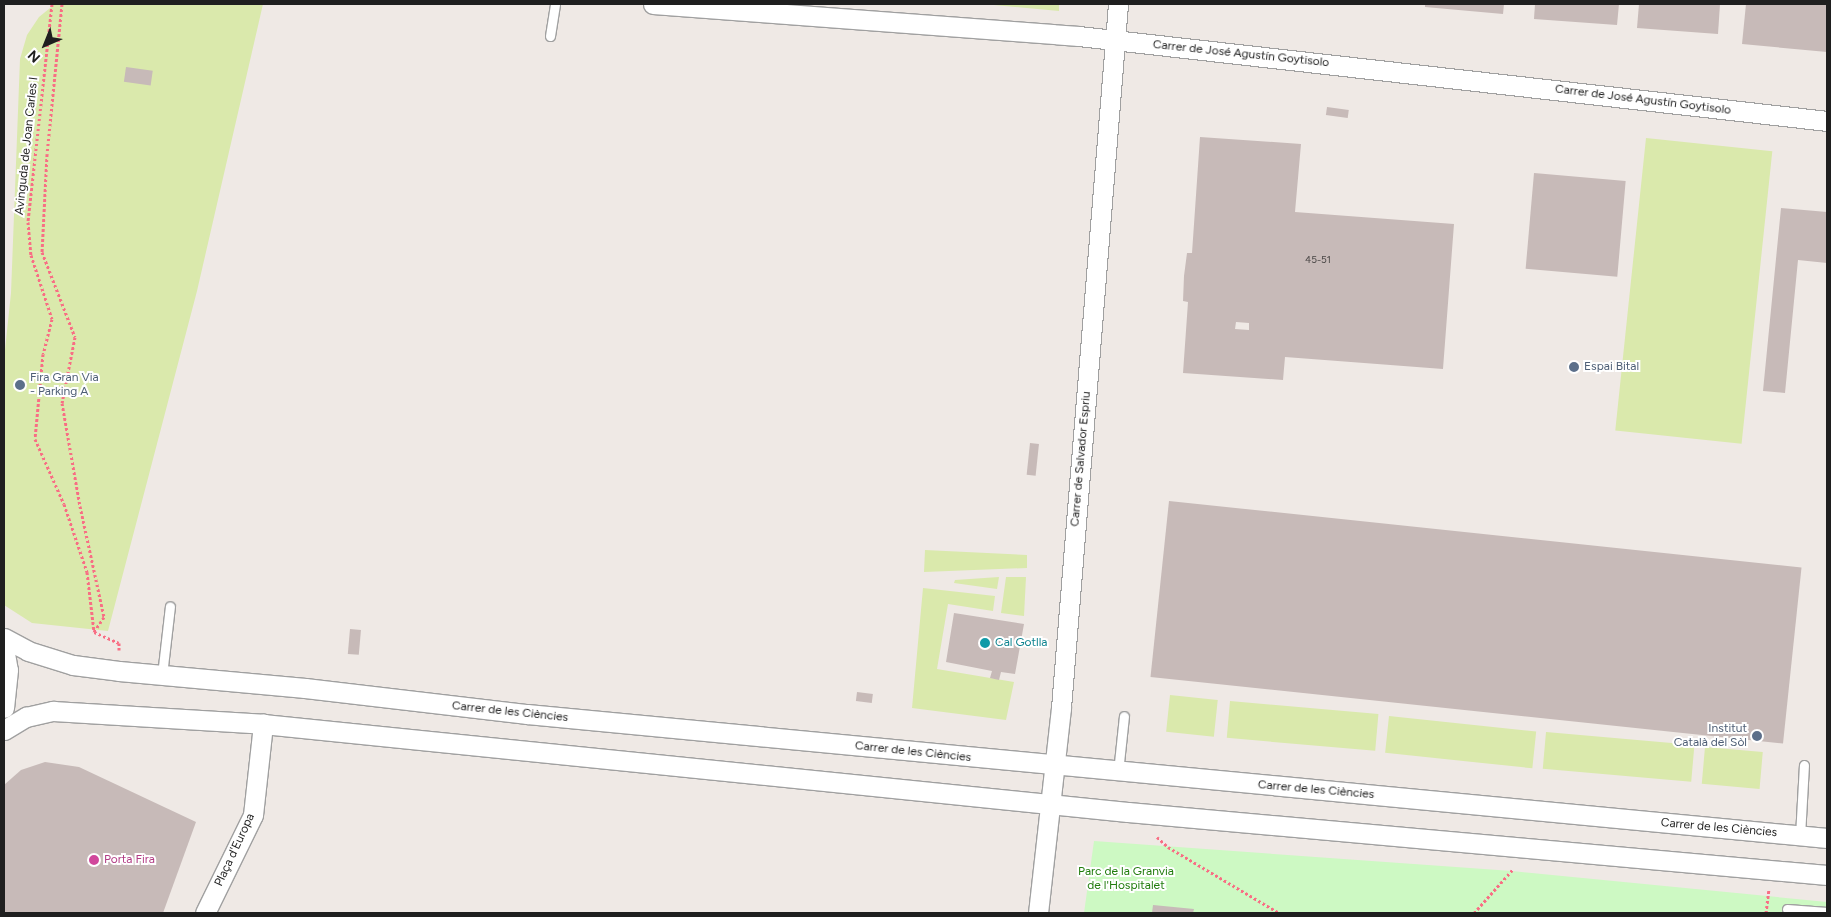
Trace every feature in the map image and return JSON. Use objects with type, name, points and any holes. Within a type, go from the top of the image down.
[{"type":"street","name":"Carrer de José Agustín Goytisolo","points":[[653,4],[1115,40],[1827,121]]},
{"type":"street","name":"Carrer de Salvador Espriu","points":[[1038,913],[1054,766],[1118,4]]},
{"type":"street","name":"Carrer de les Ciències","points":[[4,638],[28,651],[73,665],[162,675],[1054,766],[1827,838]]},
{"type":"street","points":[[4,648],[8,670],[4,708]]},
{"type":"street","points":[[4,730],[26,718],[54,711],[263,724],[1049,804],[1827,875]]},
{"type":"street","name":"Plaça d'Europa","points":[[205,913],[253,815],[263,724]]},
{"type":"lane","points":[[550,36],[555,4]]},
{"type":"lane","points":[[162,675],[170,606]]},
{"type":"lane","points":[[1118,772],[1124,716]]},
{"type":"lane","points":[[1800,836],[1804,766]]},
{"type":"lane","points":[[1787,908],[1827,912]]},
{"type":"path","name":"Avinguda de Joan Carles I","points":[[52,4],[28,222],[31,255],[52,319],[43,354],[35,439],[64,504],[87,572],[94,632]]},
{"type":"path","points":[[62,4],[47,154],[42,252],[76,337],[62,403],[80,506],[104,617],[94,632],[119,643],[119,649]]},
{"type":"path","points":[[1152,832],[1168,847],[1279,913]]},
{"type":"path","points":[[1474,913],[1520,863]]},
{"type":"path","points":[[1766,913],[1770,884]]},
{"type":"green space","points":[[55,4],[263,4],[197,291],[108,631],[32,623],[4,605],[4,359],[11,293],[20,59],[27,35],[39,17]]},
{"type":"green space","points":[[983,4],[1059,4],[1059,11]]},
{"type":"green space","points":[[1646,138],[1772,151],[1742,444],[1615,430]]},
{"type":"green space","points":[[925,550],[1027,555],[1027,568],[924,572]]},
{"type":"green space","points":[[999,577],[997,589],[954,583],[955,580]]},
{"type":"green space","points":[[1006,577],[1026,577],[1024,616],[1001,613]]},
{"type":"green space","points":[[923,588],[995,596],[993,611],[948,604],[937,669],[1014,682],[1006,720],[912,708]]},
{"type":"green space","points":[[1170,695],[1218,700],[1214,737],[1166,732]]},
{"type":"green space","points":[[1230,701],[1378,714],[1375,751],[1227,738]]},
{"type":"green space","points":[[1389,716],[1536,731],[1532,768],[1385,753]]},
{"type":"green space","points":[[1546,732],[1694,745],[1691,782],[1543,769]]},
{"type":"green space","points":[[1705,747],[1763,752],[1760,789],[1702,784]]},
{"type":"green space","name":"Parc de la Granvia de l'Hospitalet","points":[[1094,841],[1512,871],[1827,902],[1827,913],[1084,913]]},
{"type":"building","points":[[1425,4],[1504,4],[1503,14],[1425,7]]},
{"type":"building","points":[[1535,4],[1619,4],[1617,25],[1534,19]]},
{"type":"building","points":[[1639,4],[1720,4],[1718,34],[1637,28]]},
{"type":"building","points":[[1746,4],[1827,4],[1827,52],[1742,44]]},
{"type":"building","points":[[126,67],[153,71],[151,86],[124,82]]},
{"type":"building","points":[[1327,107],[1349,110],[1348,118],[1326,115]]},
{"type":"building","points":[[1200,137],[1301,144],[1295,212],[1454,224],[1443,369],[1285,357],[1283,380],[1183,373],[1188,302],[1183,301],[1184,276],[1187,253],[1192,253]],"holes":[[[1236,322],[1249,323],[1249,330],[1235,329]]]},
{"type":"building","points":[[1534,173],[1626,181],[1617,277],[1526,269]]},
{"type":"building","points":[[1781,208],[1827,212],[1827,263],[1798,260],[1785,393],[1763,391]]},
{"type":"building","points":[[1030,443],[1039,444],[1036,476],[1027,475]]},
{"type":"building","points":[[1169,501],[1802,567],[1783,744],[1150,677]]},
{"type":"building","name":"Cal Gotlla","points":[[954,613],[1024,624],[1015,674],[1001,672],[999,680],[990,678],[992,671],[946,662]]},
{"type":"building","points":[[350,629],[361,630],[359,655],[348,654]]},
{"type":"building","points":[[857,692],[873,694],[872,703],[856,701]]},
{"type":"building","points":[[45,762],[79,767],[196,822],[163,913],[4,913],[4,785],[21,770]]},
{"type":"building","points":[[1153,905],[1194,909],[1193,913],[1152,913]]},
{"type":"place","name":"Espai Bital","points":[[1574,367]]},
{"type":"place","name":"Fira Gran Via - Parking A","points":[[20,385]]},
{"type":"place","name":"Cal Gotlla","points":[[985,643]]},
{"type":"place","name":"Institut Català del Sòl","points":[[1757,736]]},
{"type":"place","name":"Porta Fira","points":[[94,860]]}]
